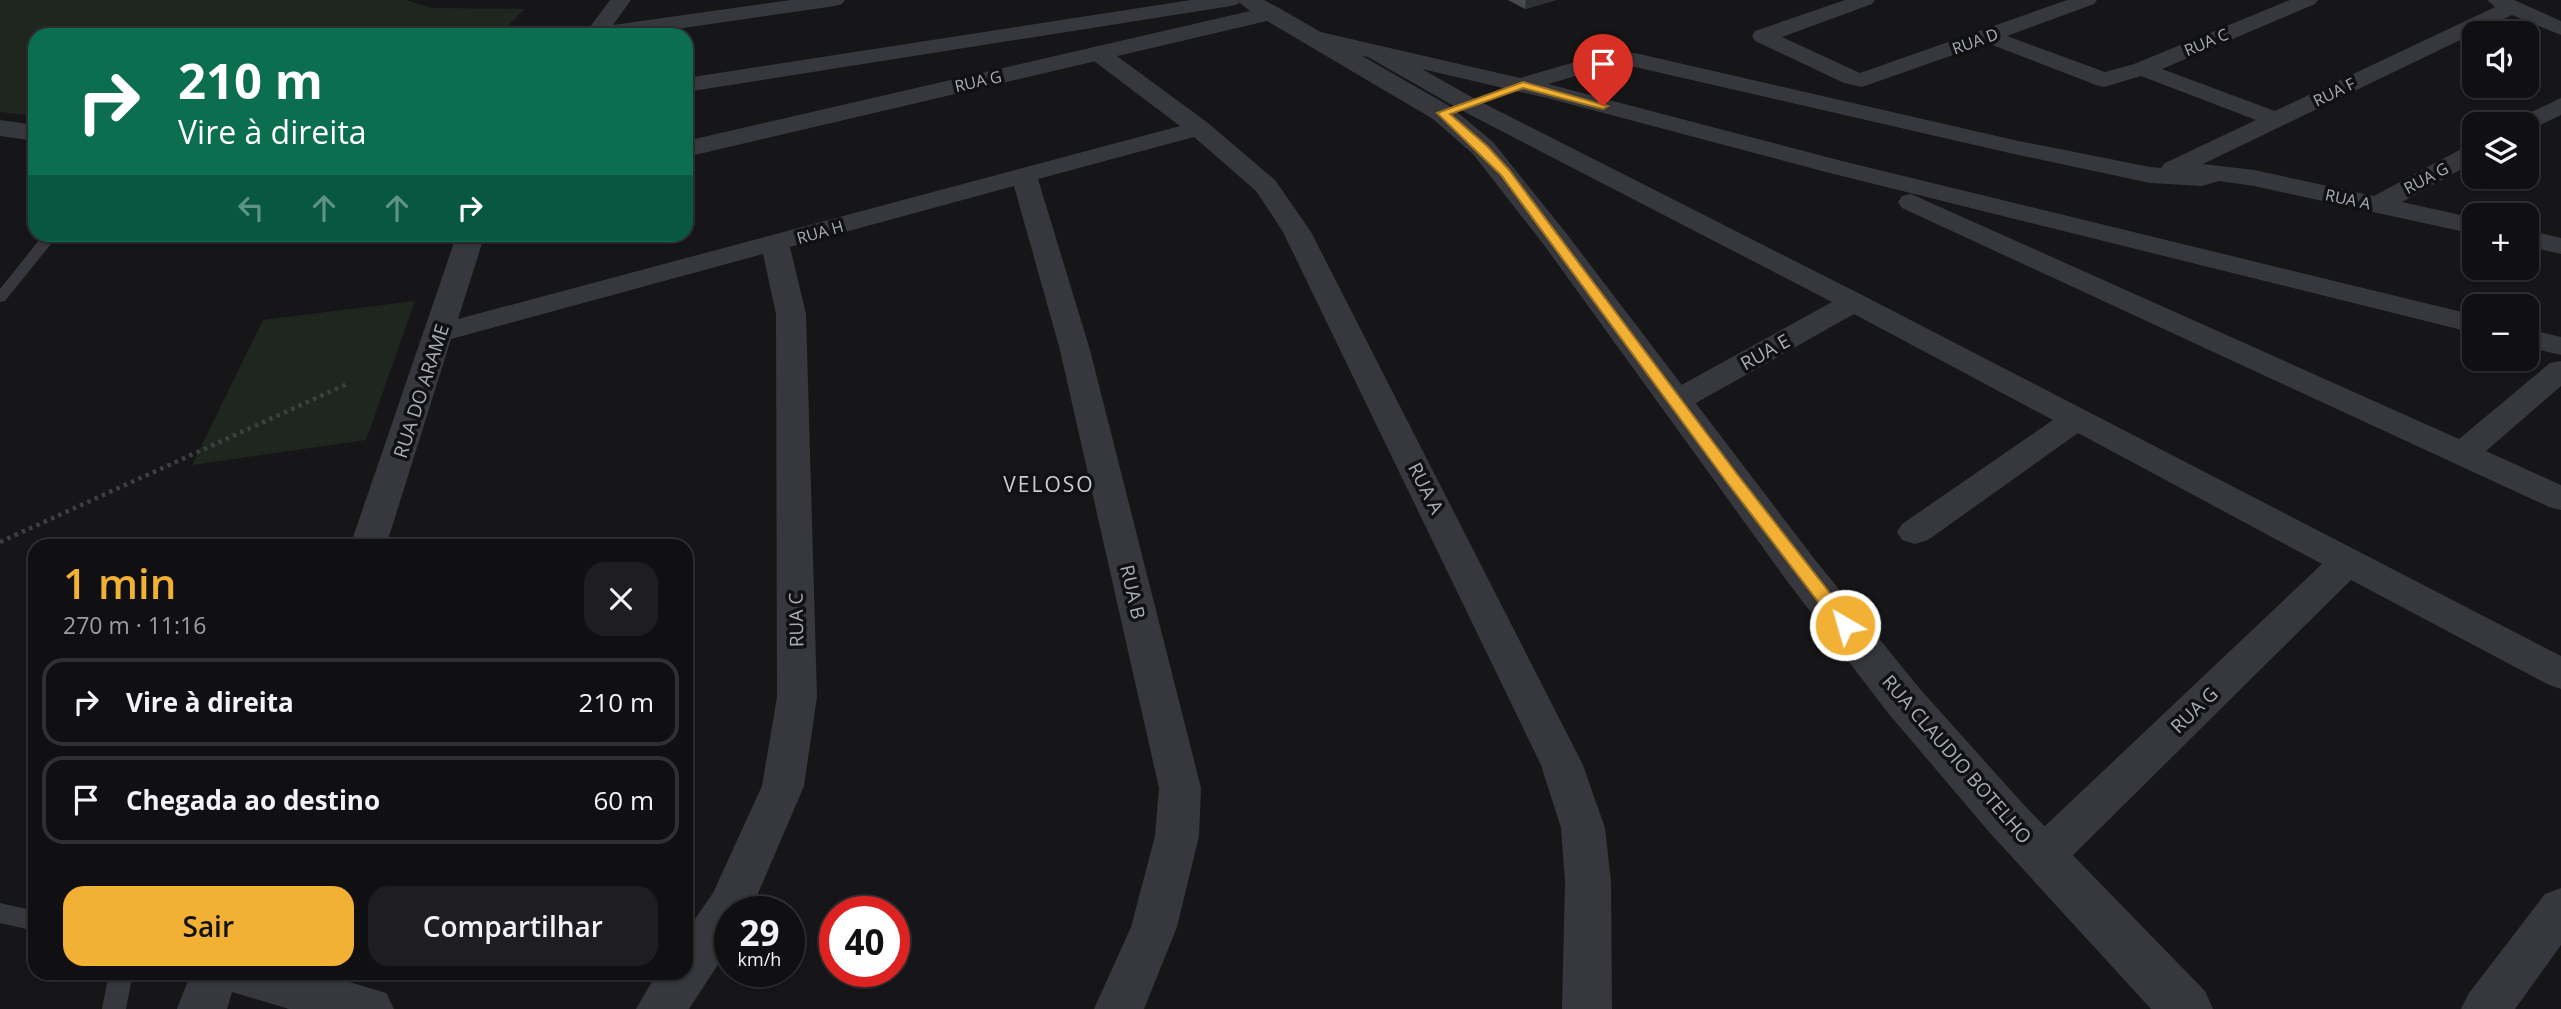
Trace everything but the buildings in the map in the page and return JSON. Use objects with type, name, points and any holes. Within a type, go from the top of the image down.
[{"type":"street","points":[[600,28],[621,0]]},
{"type":"street","points":[[637,28],[835,0]]},
{"type":"street","points":[[693,84],[1231,0]]},
{"type":"street","name":"RUA D","points":[[1866,0],[1763,36],[1852,78],[1862,80],[2087,0]]},
{"type":"street","name":"RUA C","points":[[1988,36],[2104,80],[2142,69],[2308,0]]},
{"type":"street","points":[[2504,3],[2561,29]]},
{"type":"street","name":"RUA F","points":[[2166,172],[2276,120],[2504,3]]},
{"type":"street","name":"RUA CLAUDIO BOTELHO","points":[[1259,6],[1455,108],[1731,478],[1904,701],[2042,857],[2186,1009]]},
{"type":"street","name":"RUA G","points":[[693,147],[1098,53],[1259,6]]},
{"type":"street","points":[[1317,38],[1523,85],[1835,167],[2462,321]]},
{"type":"street","name":"RUA A","points":[[1098,53],[1199,128],[1266,186],[1297,232],[1562,765],[1583,828],[1588,882],[1587,1009]]},
{"type":"street","points":[[1377,53],[1455,108],[1531,136],[1854,302],[2561,674]]},
{"type":"street","name":"RUA A","points":[[1455,108],[1603,61],[1634,60],[2014,147],[2202,178],[2221,173],[2462,223]]},
{"type":"street","points":[[2142,69],[2276,120]]},
{"type":"street","points":[[2539,117],[2561,105]]},
{"type":"street","points":[[0,128],[28,133]]},
{"type":"street","name":"RUA H","points":[[440,333],[1199,128]]},
{"type":"street","points":[[1483,148],[1531,136]]},
{"type":"street","name":"RUA G","points":[[2377,205],[2462,159]]},
{"type":"street","points":[[1835,167],[2561,499]]},
{"type":"street","name":"RUA B","points":[[1024,174],[1076,350],[1180,788],[1177,836],[1154,927],[1119,1009]]},
{"type":"street","points":[[2539,241],[2561,246]]},
{"type":"street","name":"RUA DO ARAME","points":[[370,539],[468,242]]},
{"type":"street","name":"RUA C","points":[[693,962],[730,906],[783,786],[797,697],[791,314],[775,244]]},
{"type":"street","name":"RUA E","points":[[1676,401],[1854,302]]},
{"type":"street","points":[[2539,341],[2561,346]]},
{"type":"street","points":[[2462,454],[2561,370]]},
{"type":"street","points":[[1915,532],[2075,420]]},
{"type":"street","name":"RUA G","points":[[2042,857],[2346,563]]},
{"type":"street","points":[[2486,1009],[2561,908]]},
{"type":"street","points":[[202,1009],[212,980]]},
{"type":"street","points":[[264,980],[369,1009]]},
{"type":"street","name":"RUA C","points":[[661,1009],[681,980]]},
{"type":"lane","points":[[0,298],[46,242]]},
{"type":"lane","points":[[0,913],[28,919]]},
{"type":"lane","points":[[114,1009],[120,980]]},
{"type":"path","points":[[0,542],[347,384]]},
{"type":"shaded area","points":[[0,0],[406,0],[432,8],[525,9],[506,28],[28,28],[28,115],[0,112]]},
{"type":"shaded area","points":[[415,301],[366,440],[192,465],[263,320]]},
{"type":"district","name":"VELOSO","points":[[1049,484]]},
{"type":"route","points":[[1603,106],[1523,85],[1442,113],[1483,148],[1505,173],[1608,308],[1731,478],[1845,625]]}]
